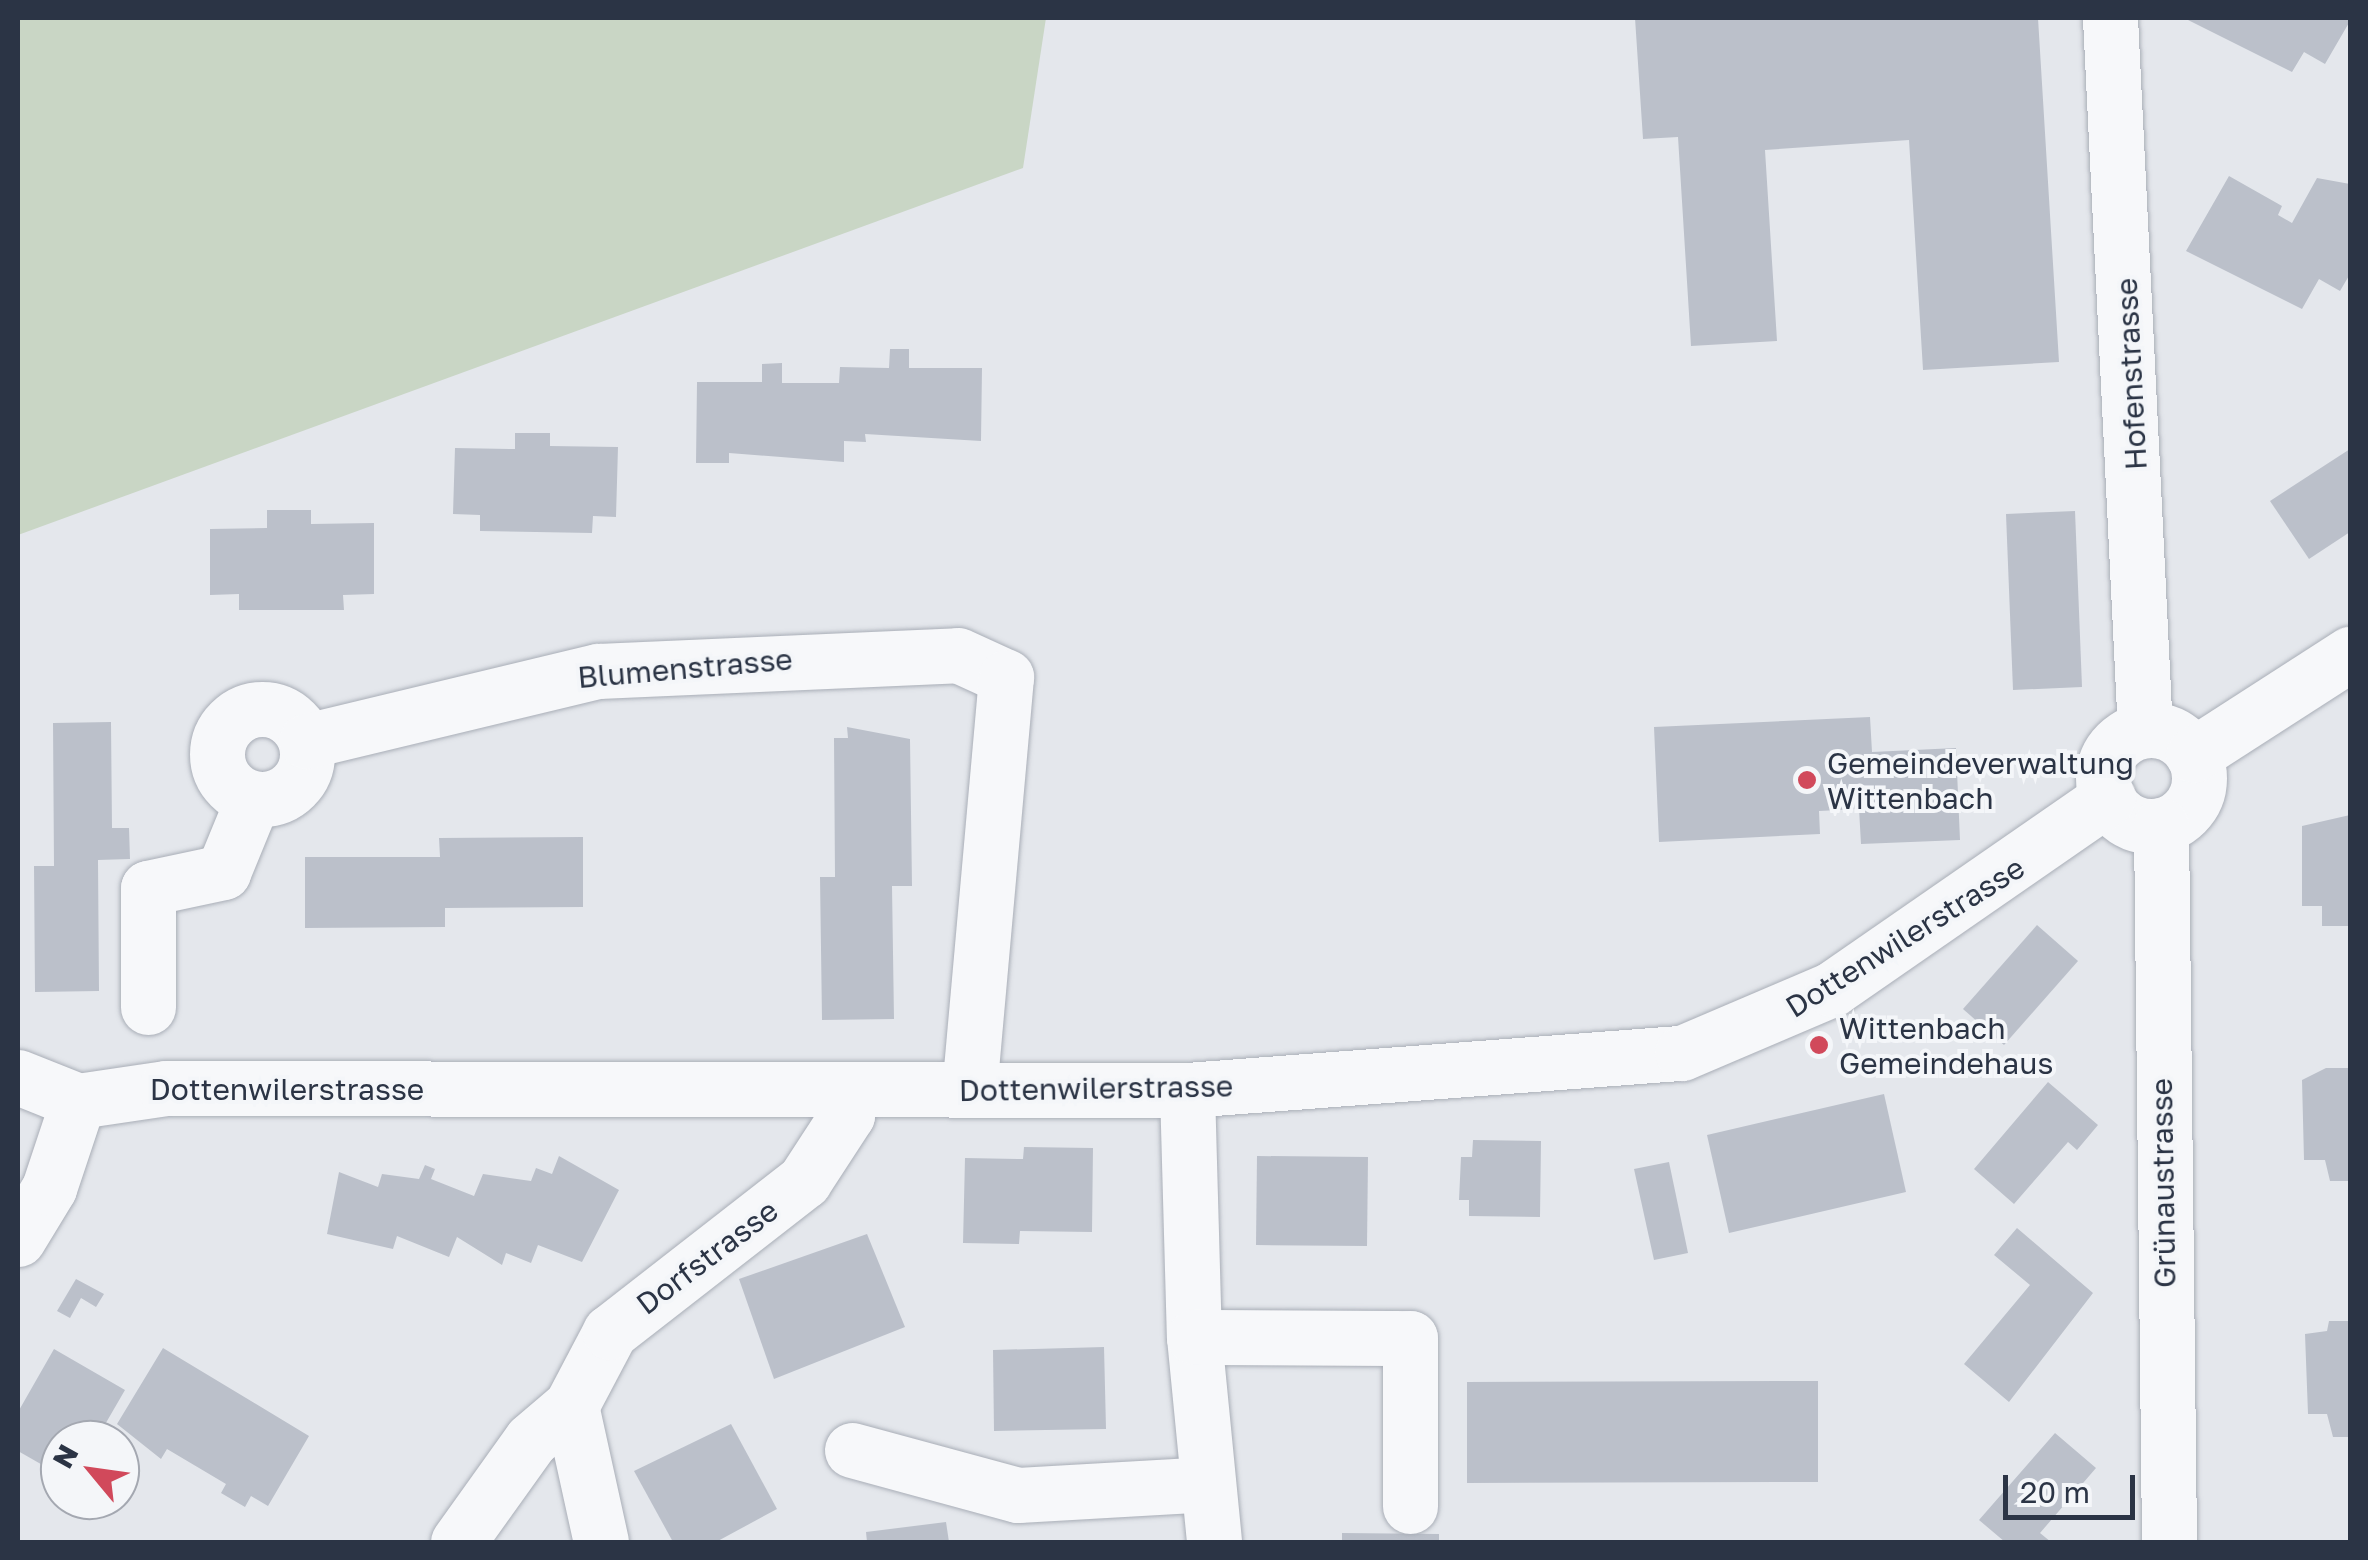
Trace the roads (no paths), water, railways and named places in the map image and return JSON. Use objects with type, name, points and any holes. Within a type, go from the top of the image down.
[{"type":"street","name":"Hofenstrasse","points":[[2110,18],[2145,730]]},
{"type":"street","name":"Blumenstrasse","points":[[306,741],[598,671],[958,654],[1006,678],[968,1089]]},
{"type":"street","points":[[2193,755],[2350,654]]},
{"type":"street","points":[[148,1007],[148,888],[223,872],[253,799],[296,785],[306,741],[290,717],[262,708],[224,728],[220,771],[253,799]]},
{"type":"street","points":[[2145,730],[2172,734],[2193,755],[2194,798],[2161,824],[2130,821],[2108,798],[2109,755],[2145,730]]},
{"type":"street","name":"Dottenwilerstrasse","points":[[78,1101],[134,1088],[1187,1090],[1534,1070],[1682,1053],[1737,1036],[1832,990],[2108,798]]},
{"type":"street","name":"Grünaustrasse","points":[[2161,824],[2169,1542]]},
{"type":"street","points":[[18,1078],[78,1101],[49,1188],[18,1239]]},
{"type":"street","points":[[1187,1090],[1194,1337],[1214,1542]]},
{"type":"street","name":"Dorfstrasse","points":[[571,1406],[610,1332],[804,1182],[847,1115],[848,1092]]},
{"type":"street","points":[[1194,1337],[1410,1338],[1410,1506]]},
{"type":"street","points":[[458,1542],[530,1440],[571,1406],[601,1542]]},
{"type":"street","points":[[852,1450],[1018,1495],[1206,1484]]},
{"type":"place","name":"Gemeindeverwaltung Wittenbach","points":[[1807,780]]},
{"type":"place","name":"Wittenbach Gemeindehaus","points":[[1819,1045]]}]
